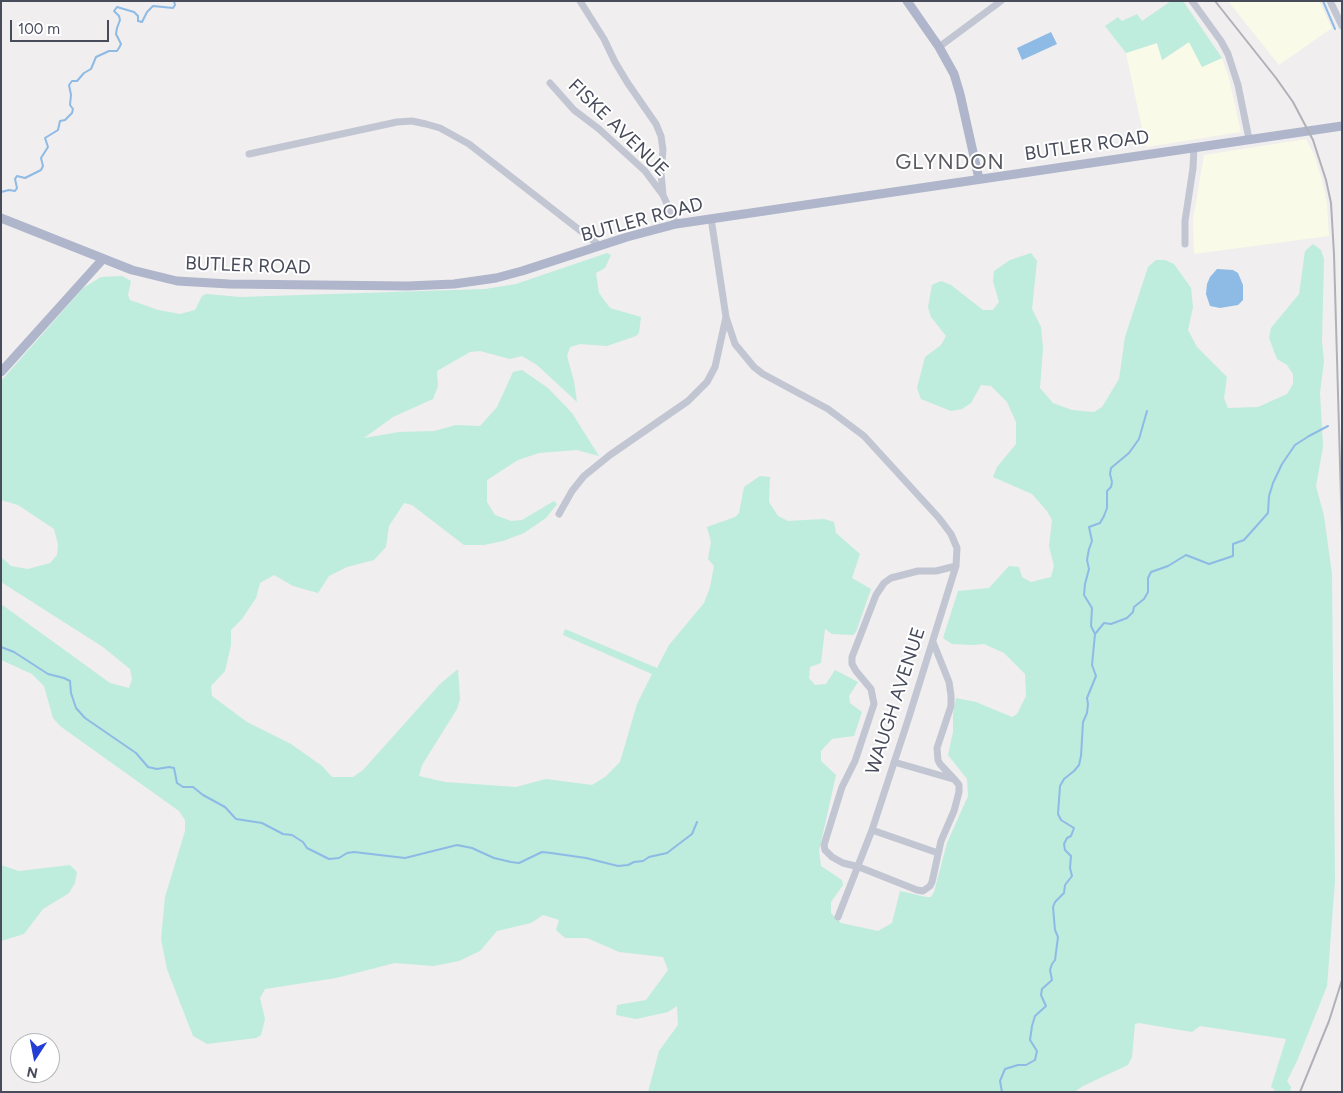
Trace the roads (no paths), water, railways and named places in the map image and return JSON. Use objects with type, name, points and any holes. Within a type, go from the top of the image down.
[{"type":"main road","points":[[907,1],[938,47],[950,67],[957,84],[979,179]]},
{"type":"main road","name":"BUTLER ROAD","points":[[1,218],[102,260],[149,275],[177,281],[202,283],[435,286],[474,282],[522,272],[600,246],[676,224],[1342,126]]},
{"type":"main road","points":[[1,372],[102,260]]},
{"type":"street","points":[[580,1],[604,39],[615,62],[656,124],[661,136],[663,150],[661,172],[663,195]]},
{"type":"street","points":[[938,47],[1001,1]]},
{"type":"street","points":[[1192,1],[1228,54],[1238,85],[1249,139]]},
{"type":"street","points":[[1330,1],[1342,26]]},
{"type":"street","name":"FISKE AVENUE","points":[[550,83],[574,110],[599,129],[645,172],[663,195],[676,224]]},
{"type":"street","points":[[249,154],[397,122],[426,124],[440,128],[469,144],[600,246]]},
{"type":"street","points":[[1185,244],[1185,221],[1193,168],[1194,147]]},
{"type":"street","points":[[559,514],[572,491],[584,476],[688,401],[707,382],[715,367],[726,317],[711,218]]},
{"type":"street","name":"WAUGH AVENUE","points":[[726,317],[735,344],[754,367],[776,382],[828,409],[864,436],[900,473],[939,518],[951,534],[957,548],[956,566],[933,642],[872,830],[859,867],[838,916]]},
{"type":"street","points":[[933,642],[949,682],[951,695],[951,706],[937,748],[938,760],[958,785],[959,799],[938,853],[932,882],[923,891],[836,860],[825,850],[825,839],[842,787],[855,761],[874,704],[874,696],[859,677],[852,664],[852,657],[876,595],[884,582],[891,578],[918,571],[936,571],[956,566]]},
{"type":"street","points":[[894,762],[955,780]]},
{"type":"street","points":[[872,830],[938,853]]},
{"type":"water","points":[[1051,32],[1057,44],[1022,60],[1017,48]]},
{"type":"water","points":[[1217,269],[1233,270],[1238,273],[1243,285],[1243,300],[1238,305],[1220,308],[1210,306],[1206,294],[1207,284]]},
{"type":"waterway","points":[[1,192],[15,191],[17,188],[15,179],[17,176],[25,178],[41,170],[43,166],[41,158],[48,147],[45,138],[58,130],[60,121],[65,120],[72,113],[69,85],[91,69],[96,57],[109,51],[117,51],[119,48],[121,44],[116,34],[120,20],[114,11],[117,7],[134,12],[138,16],[138,21],[142,22],[147,12],[153,6],[173,8],[175,5],[174,1]]},
{"type":"waterway","points":[[1323,1],[1335,29]]},
{"type":"waterway","points":[[1095,634],[1091,626],[1092,608],[1084,595],[1089,569],[1087,560],[1092,541],[1089,527],[1100,523],[1104,516],[1107,508],[1107,491],[1111,487],[1112,482],[1111,468],[1129,453],[1139,439],[1147,411]]},
{"type":"waterway","points":[[1002,1092],[1000,1081],[1005,1069],[1026,1065],[1035,1060],[1037,1051],[1030,1040],[1032,1026],[1035,1016],[1046,1006],[1041,995],[1042,989],[1052,980],[1050,970],[1055,960],[1058,937],[1055,930],[1053,907],[1055,902],[1064,893],[1065,885],[1072,876],[1070,868],[1071,856],[1065,850],[1064,844],[1067,838],[1071,836],[1074,828],[1061,820],[1058,814],[1060,786],[1064,779],[1079,765],[1083,722],[1087,713],[1087,698],[1096,676],[1092,665],[1095,634],[1104,623],[1111,624],[1127,618],[1133,612],[1134,607],[1144,599],[1148,592],[1148,578],[1151,572],[1168,566],[1186,555],[1209,564],[1233,556],[1233,544],[1244,540],[1268,513],[1269,496],[1273,483],[1282,464],[1295,445],[1328,426]]},
{"type":"waterway","points":[[1,647],[14,652],[48,674],[70,681],[71,693],[76,708],[85,718],[136,753],[148,767],[157,769],[174,768],[177,783],[183,787],[193,787],[225,807],[236,819],[262,823],[283,834],[292,835],[303,842],[307,848],[329,859],[339,858],[347,853],[354,852],[405,858],[457,845],[472,848],[494,858],[519,863],[542,852],[586,858],[618,866],[628,865],[667,853],[692,834],[697,822]]},
{"type":"railway","points":[[1215,1],[1293,102],[1313,140],[1326,180],[1331,203],[1334,254],[1342,533]]},
{"type":"railway","points":[[1300,1092],[1329,1021],[1342,980]]},
{"type":"district","name":"GLYNDON","points":[[950,163]]}]
